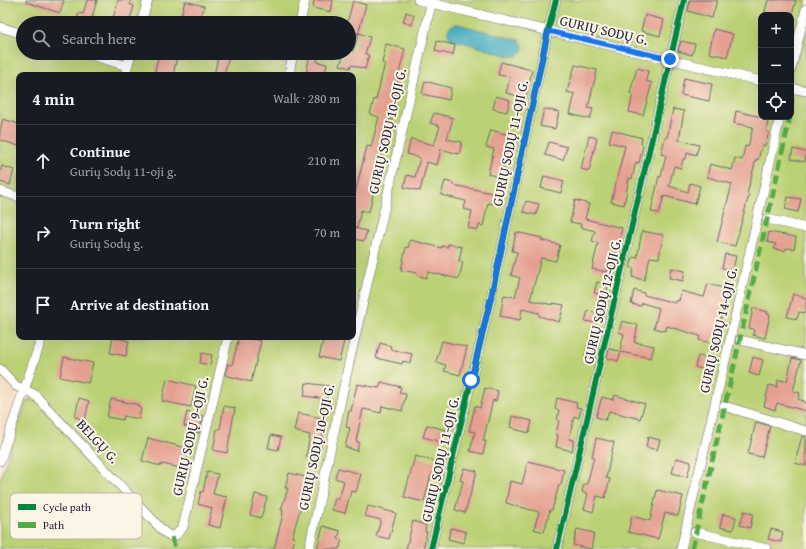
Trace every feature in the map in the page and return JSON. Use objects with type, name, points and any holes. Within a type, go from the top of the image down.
[{"type":"street","points":[[143,16],[148,0]]},
{"type":"street","points":[[302,16],[305,0]]},
{"type":"street","name":"GURIŲ SODŲ G.","points":[[418,0],[758,80]]},
{"type":"street","name":"GURIŲ SODŲ 11-OJI G.","points":[[431,549],[492,293],[548,31],[556,0]]},
{"type":"street","name":"GURIŲ SODŲ 12-OJI G.","points":[[557,549],[684,0]]},
{"type":"street","name":"GURIŲ SODŲ 10-OJI G.","points":[[356,332],[431,2]]},
{"type":"street","points":[[794,57],[806,9]]},
{"type":"street","points":[[0,27],[16,32]]},
{"type":"street","points":[[100,60],[126,71],[130,60]]},
{"type":"street","points":[[290,72],[292,60]]},
{"type":"street","points":[[794,89],[806,92]]},
{"type":"street","name":"GURIŲ SODŲ 14-OJI G.","points":[[681,549],[779,120]]},
{"type":"street","points":[[0,191],[16,196]]},
{"type":"street","points":[[767,219],[806,228]]},
{"type":"street","points":[[0,461],[41,340]]},
{"type":"street","name":"GURIŲ SODŲ 9-OJI G.","points":[[172,537],[176,535],[183,527],[227,340]]},
{"type":"street","name":"GURIŲ SODŲ 10-OJI G.","points":[[309,549],[354,340]]},
{"type":"street","points":[[740,340],[806,355]]},
{"type":"street","name":"BELGŲ G.","points":[[0,368],[16,386],[34,394],[127,493]]},
{"type":"street","points":[[724,406],[806,431]]},
{"type":"street","name":"BELGŲ G.","points":[[142,509],[164,532],[172,537]]},
{"type":"street","points":[[695,532],[767,549]]},
{"type":"green space","points":[[0,0],[806,0],[806,549],[0,549],[0,480],[26,401],[33,399],[0,367]]},
{"type":"water","points":[[457,24],[519,40],[523,45],[523,51],[518,56],[510,56],[451,39],[448,31],[451,26]]},
{"type":"building","points":[[26,0],[64,0],[60,13],[26,2]]},
{"type":"building","points":[[87,0],[97,0],[92,16],[78,16],[79,13],[83,14]]},
{"type":"building","points":[[118,0],[131,0],[130,4],[134,6],[131,16],[114,16]]},
{"type":"building","points":[[314,0],[333,0],[331,12],[313,8]]},
{"type":"building","points":[[690,0],[717,0],[712,18],[688,11]]},
{"type":"building","points":[[768,0],[796,0],[793,12],[765,12]]},
{"type":"building","points":[[185,1],[204,6],[201,16],[181,16]]},
{"type":"building","points":[[353,1],[366,5],[358,34],[356,33],[356,16],[349,16]]},
{"type":"building","points":[[406,12],[414,15],[412,25],[403,22]]},
{"type":"building","points":[[645,15],[664,20],[660,36],[641,31]]},
{"type":"building","points":[[714,29],[733,34],[727,57],[709,53]]},
{"type":"building","points":[[359,33],[370,37],[365,54],[369,55],[365,69],[351,65],[350,68],[340,65],[342,60],[356,60],[356,42]]},
{"type":"building","points":[[437,41],[455,45],[453,55],[435,51]]},
{"type":"building","points":[[681,41],[695,44],[692,55],[678,51]]},
{"type":"building","points":[[386,44],[405,49],[397,81],[399,81],[394,101],[397,105],[393,120],[390,119],[369,212],[361,210],[356,228],[356,189],[367,146],[371,147],[379,117],[370,114],[374,99],[376,100],[385,63],[382,63]]},
{"type":"building","points":[[157,60],[176,60],[174,72],[155,72]]},
{"type":"building","points":[[217,60],[228,60],[225,72],[215,72]]},
{"type":"building","points":[[309,60],[317,60],[317,62],[327,64],[326,72],[307,72]]},
{"type":"building","points":[[501,62],[532,70],[526,98],[506,93],[510,77],[498,75]]},
{"type":"building","points":[[575,65],[597,70],[588,108],[593,109],[590,119],[570,114],[575,94],[567,92]]},
{"type":"building","points":[[637,68],[648,71],[646,81],[652,83],[643,115],[629,112],[633,94],[630,93]]},
{"type":"building","points":[[684,78],[712,84],[709,101],[681,95]]},
{"type":"building","points":[[425,81],[451,88],[449,100],[422,94]]},
{"type":"building","points":[[496,96],[510,100],[507,112],[493,109]]},
{"type":"building","points":[[544,109],[559,112],[555,129],[540,126]]},
{"type":"building","points":[[673,109],[684,111],[679,140],[699,145],[696,155],[687,152],[686,159],[683,159],[681,168],[674,166],[669,186],[688,192],[690,183],[700,186],[695,204],[664,196],[659,213],[651,212],[659,176],[661,177],[666,155],[661,154],[665,137],[667,138]]},
{"type":"building","points":[[736,111],[758,116],[758,120],[768,120],[766,131],[769,132],[765,146],[762,145],[758,160],[756,159],[747,194],[749,195],[735,246],[717,242],[732,184],[707,177],[710,164],[732,170],[735,158],[742,160],[745,146],[748,147],[753,127],[734,123]]},
{"type":"building","points":[[434,113],[453,118],[447,139],[462,142],[459,154],[441,149],[437,165],[427,162],[420,191],[404,187],[407,175],[415,177],[420,158],[407,154],[411,139],[434,145],[440,126],[430,123]]},
{"type":"building","points":[[3,119],[16,123],[16,145],[0,140],[0,130]]},
{"type":"building","points":[[491,130],[509,135],[502,165],[505,166],[502,178],[488,174],[494,149],[486,147]]},
{"type":"building","points":[[612,130],[642,138],[641,144],[643,145],[639,163],[636,162],[632,179],[629,178],[624,205],[611,202],[625,146],[609,142]]},
{"type":"building","points":[[589,136],[597,138],[589,171],[581,169]]},
{"type":"building","points":[[549,142],[567,147],[563,160],[545,155]]},
{"type":"building","points":[[793,149],[806,152],[805,162],[791,159]]},
{"type":"building","points":[[2,166],[14,170],[10,185],[0,182]]},
{"type":"building","points":[[544,176],[564,181],[561,193],[541,188]]},
{"type":"building","points":[[445,181],[453,183],[453,185],[497,194],[494,204],[488,203],[483,226],[479,225],[478,230],[468,228],[472,211],[464,209],[466,201],[441,195]]},
{"type":"building","points":[[788,197],[801,199],[798,212],[785,209]]},
{"type":"building","points":[[575,200],[589,204],[585,219],[622,228],[613,265],[609,264],[607,272],[592,269],[598,243],[592,241],[595,231],[580,227],[581,224],[570,222]]},
{"type":"building","points":[[526,201],[539,204],[536,215],[523,212]]},
{"type":"building","points":[[356,228],[367,231],[364,241],[356,240]]},
{"type":"building","points":[[642,231],[663,235],[659,258],[650,257],[644,280],[632,277],[634,269],[630,267],[633,257],[637,258]]},
{"type":"building","points":[[516,232],[542,238],[541,240],[560,245],[556,261],[541,258],[530,300],[553,305],[553,303],[564,305],[559,322],[539,316],[539,313],[522,309],[520,320],[500,316],[504,295],[515,297],[520,278],[511,275],[517,252],[512,251]]},
{"type":"building","points":[[769,232],[796,237],[794,249],[786,248],[785,251],[774,249],[776,244],[767,242]]},
{"type":"building","points":[[410,240],[442,248],[442,246],[448,247],[448,244],[462,247],[459,261],[463,262],[459,279],[428,272],[426,278],[417,275],[417,273],[401,270],[406,247],[408,248]]},
{"type":"building","points":[[725,254],[736,256],[733,270],[722,268]]},
{"type":"building","points":[[671,268],[685,271],[683,281],[669,278]]},
{"type":"building","points":[[597,282],[608,285],[606,296],[594,293]]},
{"type":"building","points":[[708,284],[728,289],[718,331],[715,330],[712,343],[699,340],[700,336],[667,326],[666,331],[654,328],[659,308],[642,303],[641,306],[631,304],[634,290],[644,293],[644,295],[675,303],[676,300],[679,301],[681,291],[704,297]]},
{"type":"building","points":[[793,294],[806,298],[806,313],[799,312],[797,319],[787,317]]},
{"type":"building","points":[[753,308],[768,312],[767,314],[770,315],[765,338],[753,335],[754,329],[749,328]]},
{"type":"building","points":[[588,311],[598,313],[596,323],[585,321]]},
{"type":"building","points":[[622,321],[638,325],[634,342],[654,346],[651,358],[621,352],[618,361],[607,358],[609,349],[620,351],[624,334],[619,332]]},
{"type":"building","points":[[112,340],[129,341],[126,356],[110,353]]},
{"type":"building","points":[[238,340],[261,341],[251,382],[225,375],[228,364],[232,365]]},
{"type":"building","points":[[323,340],[344,340],[339,361],[319,357]]},
{"type":"building","points":[[442,341],[467,347],[460,375],[444,371],[446,365],[436,362]]},
{"type":"building","points":[[589,341],[598,344],[595,359],[585,356]]},
{"type":"building","points":[[380,343],[391,346],[390,349],[412,354],[410,363],[403,361],[402,364],[376,358]]},
{"type":"building","points":[[202,353],[212,355],[210,365],[200,363]]},
{"type":"building","points":[[698,356],[708,358],[705,370],[695,367]]},
{"type":"building","points":[[64,357],[93,363],[88,383],[60,377]]},
{"type":"building","points":[[753,357],[763,360],[759,376],[749,373]]},
{"type":"building","points":[[792,358],[801,360],[793,391],[800,393],[798,399],[806,402],[806,411],[777,403],[775,410],[764,406],[769,385],[777,387],[778,380],[787,381]]},
{"type":"building","points":[[167,379],[196,386],[191,407],[162,401]]},
{"type":"building","points":[[381,382],[401,387],[399,393],[406,394],[402,411],[382,406],[381,413],[363,409],[356,441],[359,442],[357,451],[345,447],[350,428],[346,427],[349,411],[351,411],[357,384],[379,388]]},
{"type":"building","points":[[306,383],[329,386],[327,399],[304,396]]},
{"type":"building","points":[[485,388],[498,391],[496,401],[493,400],[483,441],[486,441],[483,454],[470,451],[475,432],[469,431],[475,406],[480,408]]},
{"type":"building","points":[[615,395],[645,404],[640,419],[609,411],[606,420],[596,417],[602,397],[613,400]]},
{"type":"building","points":[[79,398],[89,401],[85,420],[75,417]]},
{"type":"building","points":[[557,398],[577,403],[576,407],[581,408],[579,418],[574,416],[569,439],[574,440],[572,451],[556,447],[558,435],[556,434],[559,420],[557,420],[559,410],[555,409]]},
{"type":"building","points":[[111,399],[139,405],[138,407],[141,408],[139,419],[124,416],[123,420],[107,417]]},
{"type":"building","points":[[224,406],[235,408],[227,453],[213,450],[217,429],[220,429]]},
{"type":"building","points":[[187,412],[203,416],[199,433],[188,430],[188,427],[184,426]]},
{"type":"building","points":[[298,413],[326,419],[318,459],[306,457],[310,435],[294,431]]},
{"type":"building","points":[[512,416],[532,421],[529,433],[510,427]]},
{"type":"building","points":[[756,422],[770,426],[762,457],[748,454]]},
{"type":"building","points":[[427,425],[446,430],[443,442],[423,437]]},
{"type":"building","points":[[271,435],[281,437],[278,450],[268,448]]},
{"type":"building","points":[[802,436],[806,437],[806,466],[795,463]]},
{"type":"building","points":[[648,437],[660,440],[657,450],[646,447]]},
{"type":"building","points":[[148,438],[186,448],[181,468],[162,464],[161,466],[142,461]]},
{"type":"building","points":[[596,438],[614,442],[606,478],[610,479],[605,498],[597,496],[593,512],[584,509],[588,494],[582,492],[584,484],[587,484],[594,457],[592,457]]},
{"type":"building","points":[[415,456],[437,462],[433,476],[431,475],[424,502],[404,497]]},
{"type":"building","points":[[676,458],[691,462],[687,477],[672,473]]},
{"type":"building","points":[[528,461],[564,470],[561,485],[559,485],[544,532],[534,529],[539,512],[506,503],[510,481],[522,484]]},
{"type":"building","points":[[338,468],[361,474],[356,492],[351,491],[345,513],[332,510],[335,498],[339,499],[344,481],[335,478]]},
{"type":"building","points":[[464,468],[477,471],[465,513],[455,510],[463,481],[460,480]]},
{"type":"building","points":[[207,472],[218,474],[213,494],[227,497],[220,528],[208,525],[212,508],[198,504],[201,491],[203,492]]},
{"type":"building","points":[[289,473],[310,478],[305,499],[303,499],[292,537],[295,538],[292,549],[274,549],[282,518],[283,510],[281,510],[288,488],[285,488]]},
{"type":"building","points":[[657,490],[683,496],[678,516],[665,513],[658,539],[628,532],[632,516],[650,521]]},
{"type":"building","points":[[255,494],[267,497],[261,518],[250,515]]},
{"type":"building","points":[[368,506],[396,513],[389,539],[376,536],[381,520],[365,516]]},
{"type":"building","points":[[744,511],[753,514],[750,528],[740,525]]},
{"type":"building","points":[[723,514],[736,517],[733,530],[720,527]]},
{"type":"building","points":[[413,521],[426,525],[425,532],[427,532],[423,549],[406,549]]},
{"type":"building","points":[[323,526],[340,531],[338,539],[342,540],[339,549],[317,549]]},
{"type":"building","points":[[451,528],[466,532],[464,543],[448,539]]},
{"type":"building","points":[[577,529],[594,533],[591,549],[573,545]]},
{"type":"building","points":[[771,529],[783,532],[781,542],[768,539]]},
{"type":"marked path","points":[[692,549],[789,120]]},
{"type":"marked path","points":[[172,537],[175,549]]},
{"type":"cycle path","points":[[431,549],[492,293],[548,31],[556,0]]},
{"type":"cycle path","points":[[557,549],[684,0]]},
{"type":"route","points":[[471,380],[492,293],[548,31],[670,59]]}]
